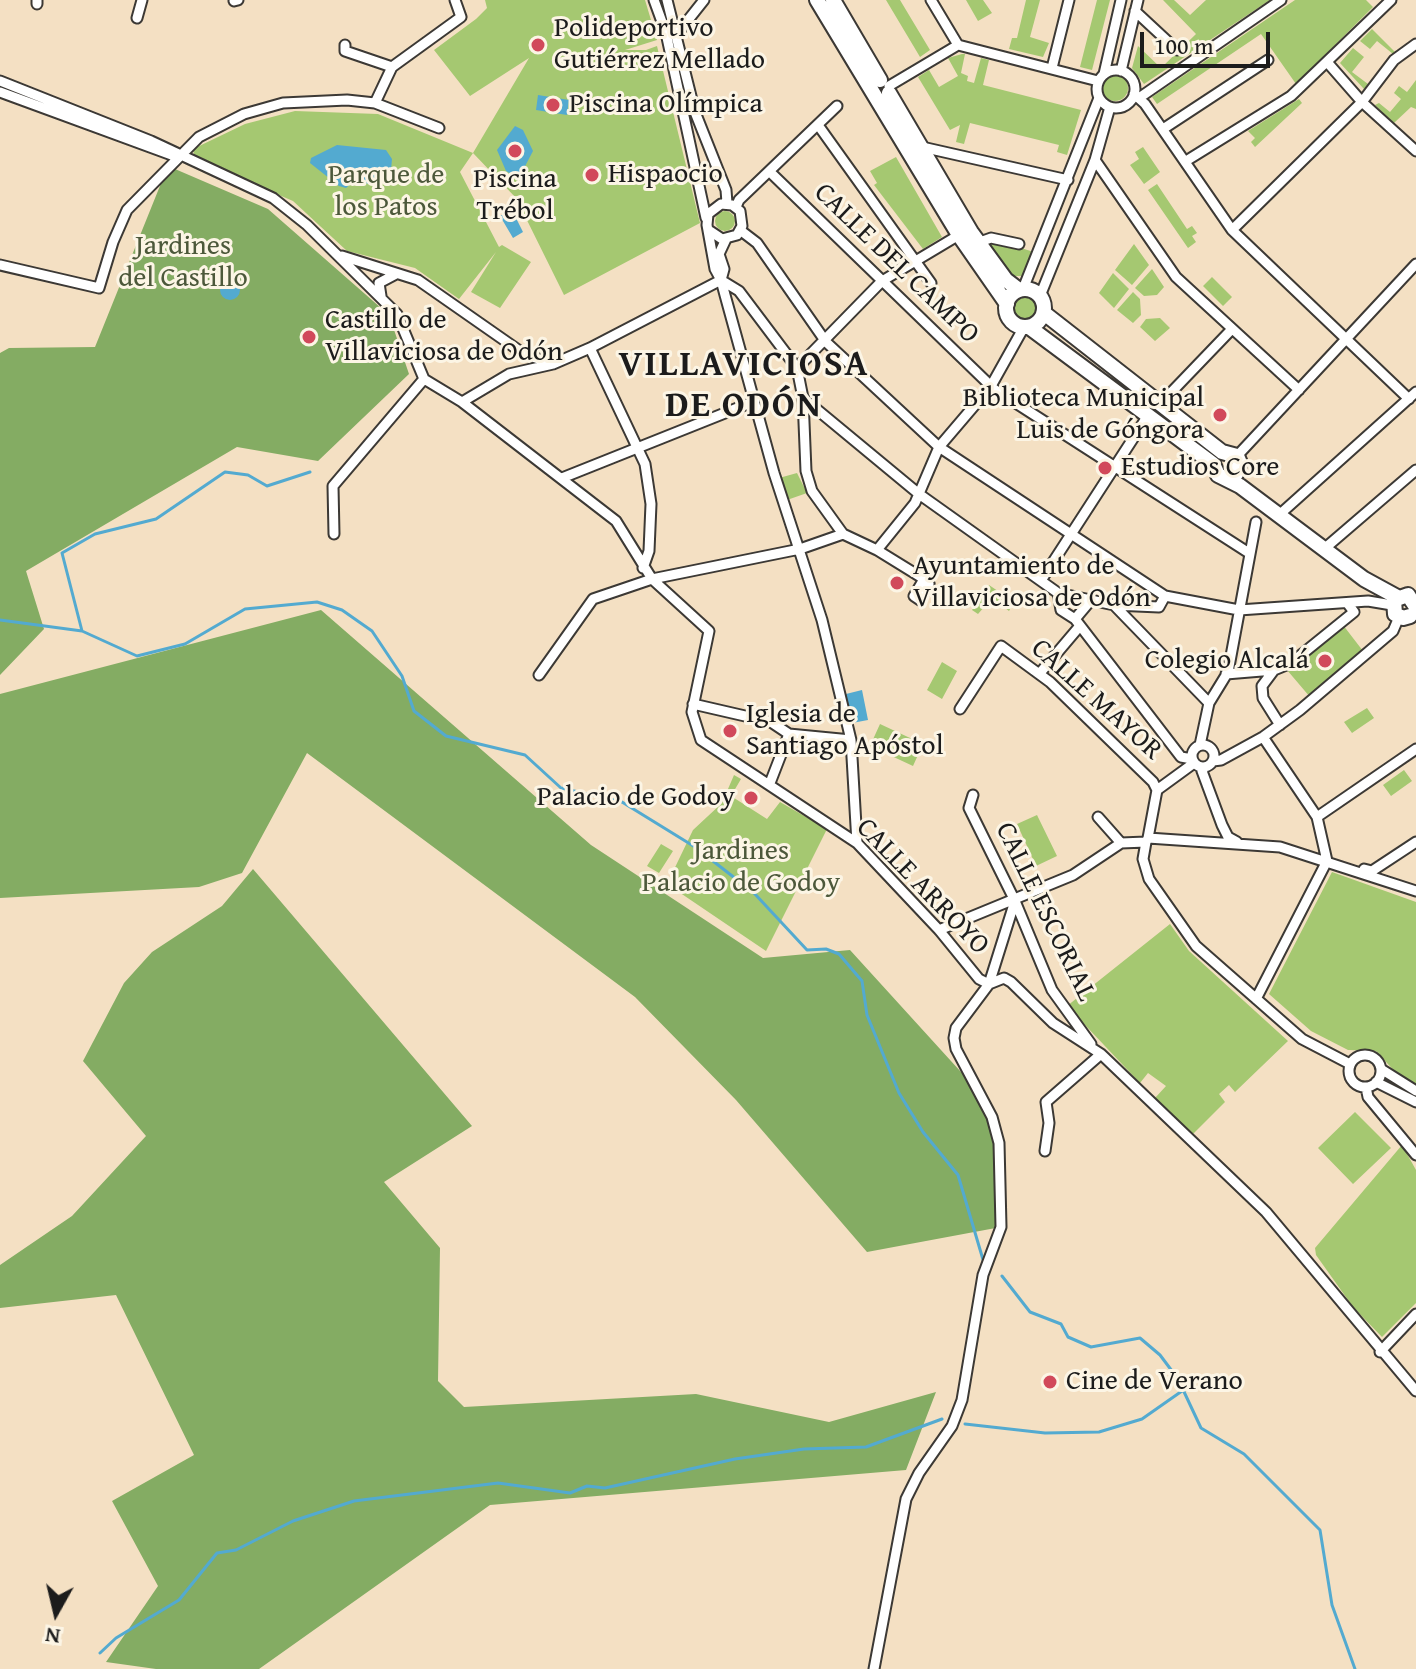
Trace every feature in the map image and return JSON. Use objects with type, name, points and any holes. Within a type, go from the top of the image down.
[{"type":"street","points":[[137,18],[142,0]]},
{"type":"street","points":[[375,103],[392,67],[461,17],[455,0]]},
{"type":"street","points":[[654,0],[666,33],[709,228],[715,269],[721,280],[774,473],[800,549],[851,740],[857,843]]},
{"type":"street","points":[[667,0],[695,112],[732,205],[743,220],[744,231],[826,342],[939,447],[1165,596],[1239,610],[1348,604],[1369,589]]},
{"type":"street","points":[[677,34],[704,0]]},
{"type":"street","points":[[817,0],[922,147],[980,244],[1006,280],[1021,290],[1040,296]]},
{"type":"street","points":[[833,0],[959,235],[1007,304],[1010,319],[1027,327],[1147,417],[1240,463],[1233,479]]},
{"type":"street","points":[[931,0],[958,45]]},
{"type":"street","points":[[1052,68],[1069,0]]},
{"type":"street","points":[[1007,304],[1021,290],[1099,98],[1101,78],[1121,0]]},
{"type":"street","points":[[1121,71],[1138,0]]},
{"type":"street","points":[[1099,98],[1110,107],[1122,106],[1281,0]]},
{"type":"street","points":[[1186,161],[1291,96],[1391,0]]},
{"type":"street","points":[[1135,11],[1177,50]]},
{"type":"street","points":[[1232,230],[1362,102],[1394,60],[1416,44]]},
{"type":"street","points":[[345,45],[345,51],[392,67]]},
{"type":"street","points":[[881,89],[958,45],[1101,78],[1121,71]]},
{"type":"street","points":[[1163,129],[1268,60]]},
{"type":"street","points":[[1327,62],[1362,102],[1416,151]]},
{"type":"street","points":[[1121,71],[1133,83],[1136,96],[1186,161],[1232,230],[1413,398],[1279,515]]},
{"type":"street","points":[[0,81],[151,141],[273,198],[337,254],[397,314],[424,379],[462,402],[616,521],[652,579]]},
{"type":"street","points":[[0,92],[161,154],[180,157]]},
{"type":"street","points":[[0,265],[99,288],[127,210],[199,137],[244,114],[283,103],[324,99],[375,103],[439,128]]},
{"type":"street","points":[[709,228],[711,209],[732,205],[837,106]]},
{"type":"street","points":[[1110,107],[1095,160],[1040,296],[1044,313],[1224,457],[1233,479],[1324,549],[1369,589],[1408,605],[1393,631],[1280,725],[1209,764],[1202,771],[1222,825],[1228,837],[1237,842]]},
{"type":"street","points":[[683,115],[695,112]]},
{"type":"street","points":[[818,125],[931,283]]},
{"type":"street","points":[[922,147],[1068,180]]},
{"type":"street","points":[[1095,160],[1176,277],[1299,390]]},
{"type":"street","name":"CALLE DEL CAMPO","points":[[770,172],[991,386],[1249,553]]},
{"type":"street","points":[[709,228],[726,239]]},
{"type":"street","points":[[462,402],[509,374],[553,364],[590,348],[721,280],[724,269],[719,254],[726,239],[744,231]]},
{"type":"street","points":[[959,235],[980,244]]},
{"type":"street","points":[[797,368],[826,342],[882,281],[959,235]]},
{"type":"street","points":[[980,244],[991,238],[1019,244]]},
{"type":"street","points":[[337,254],[418,280],[524,354],[553,364]]},
{"type":"street","points":[[1224,457],[1299,390],[1416,264]]},
{"type":"street","points":[[381,297],[379,283],[388,276],[403,273]]},
{"type":"street","points":[[721,280],[739,291],[797,368],[803,398],[806,471],[812,491],[843,534],[877,550],[924,579]]},
{"type":"street","points":[[877,550],[919,494],[939,447],[991,386],[1027,327],[1044,313]]},
{"type":"street","points":[[1160,404],[1232,329]]},
{"type":"street","points":[[590,348],[639,446],[651,504],[649,551],[643,568]]},
{"type":"street","points":[[334,534],[333,486],[424,379]]},
{"type":"street","points":[[803,398],[919,494],[1058,593],[1114,605],[1159,607],[1165,596]]},
{"type":"street","points":[[562,478],[755,401]]},
{"type":"street","points":[[1042,579],[1147,417]]},
{"type":"street","points":[[1324,549],[1416,470]]},
{"type":"street","points":[[1157,790],[1193,761],[1195,748],[1200,745],[1209,703],[1226,674],[1256,522]]},
{"type":"street","points":[[539,675],[593,599],[652,579],[800,549],[843,534]]},
{"type":"street","name":"CALLE ARROYO","points":[[652,579],[709,631],[693,704],[692,720],[701,740],[857,843],[939,930],[979,979],[989,984]]},
{"type":"street","points":[[1058,593],[1061,610],[1077,623],[1181,757],[1209,764]]},
{"type":"street","points":[[1040,673],[1077,623],[1088,599]]},
{"type":"street","points":[[1226,674],[1274,670],[1291,663],[1354,612],[1348,604]]},
{"type":"street","points":[[1114,605],[1209,703]]},
{"type":"street","name":"CALLE MAYOR","points":[[960,709],[1001,646],[1040,673],[1115,744],[1157,790],[1147,840]]},
{"type":"street","points":[[1274,670],[1262,686],[1263,698],[1280,725]]},
{"type":"street","points":[[693,704],[771,722],[789,734],[851,740]]},
{"type":"street","points":[[770,783],[789,734]]},
{"type":"street","points":[[1256,999],[1327,861],[1317,817],[1263,737]]},
{"type":"street","points":[[1200,745],[1212,749],[1209,764]]},
{"type":"street","points":[[1317,817],[1416,749]]},
{"type":"street","name":"CALLE ESCORIAL","points":[[973,795],[969,808],[1015,901],[1052,990],[1091,1044]]},
{"type":"street","points":[[1098,817],[1121,843]]},
{"type":"street","points":[[1147,840],[1143,859],[1157,890],[1196,946],[1302,1039],[1350,1064],[1354,1082],[1366,1087],[1376,1082],[1381,1069]]},
{"type":"street","points":[[939,930],[1073,875],[1121,843],[1147,840],[1237,842],[1280,847],[1416,891]]},
{"type":"street","points":[[1341,866],[1372,871],[1416,842]]},
{"type":"street","points":[[874,1669],[906,1499],[919,1473],[952,1426],[962,1400],[983,1275],[1001,1227],[999,1143],[992,1117],[956,1049],[954,1038],[956,1028],[989,984],[1015,901]]},
{"type":"street","points":[[994,962],[1004,978],[1065,1033],[1091,1044],[1266,1212],[1380,1352],[1416,1391]]},
{"type":"street","points":[[989,984],[1004,978]]},
{"type":"street","points":[[1045,1151],[1049,1123],[1046,1102],[1101,1054]]},
{"type":"street","points":[[1350,1064],[1359,1056],[1371,1055],[1381,1069],[1416,1091]]},
{"type":"street","points":[[1376,1082],[1416,1102]]},
{"type":"street","points":[[1366,1087],[1368,1097],[1416,1155]]},
{"type":"street","points":[[1380,1352],[1416,1314]]},
{"type":"green space","name":"Hispaocio","points":[[485,0],[645,0],[657,40],[625,50],[646,50],[657,46],[700,223],[564,295],[516,198],[473,153],[529,58],[470,96],[434,50],[476,19],[487,8]]},
{"type":"green space","points":[[886,0],[900,0],[930,50],[920,57]]},
{"type":"green space","points":[[966,0],[983,0],[992,13],[978,21]]},
{"type":"green space","points":[[1026,0],[1040,0],[1030,37],[1049,43],[1043,57],[1009,49],[1012,38],[1017,38]]},
{"type":"green space","points":[[1097,0],[1110,0],[1092,70],[1080,67]]},
{"type":"green space","points":[[1163,0],[1174,0],[1190,15],[1206,0],[1270,0],[1144,84],[1132,68],[1138,46],[1161,68],[1196,34]]},
{"type":"green space","points":[[1295,0],[1366,0],[1373,7],[1296,84],[1261,34],[1157,104],[1152,97]]},
{"type":"green space","points":[[1372,29],[1395,52],[1393,54],[1377,41],[1370,49],[1360,41]]},
{"type":"green space","points":[[1353,48],[1364,57],[1352,72],[1368,84],[1364,89],[1340,63]]},
{"type":"green space","points":[[965,54],[961,73],[968,76],[967,81],[974,83],[981,58],[989,60],[983,85],[1081,110],[1067,155],[1057,152],[1059,145],[970,123],[964,144],[956,142],[960,125],[950,130],[918,77],[929,70],[939,87],[958,76],[948,58]]},
{"type":"green space","points":[[1115,75],[1124,79],[1128,88],[1124,97],[1115,101],[1106,97],[1102,88],[1106,79]]},
{"type":"green space","points":[[1416,80],[1416,109],[1411,107],[1394,123],[1375,105],[1379,103],[1390,112],[1401,99],[1394,93],[1399,86],[1407,92]]},
{"type":"green space","points":[[1299,99],[1302,103],[1255,147],[1251,142],[1255,138],[1248,131]]},
{"type":"green space","name":"Parque de los Patos","points":[[295,111],[378,114],[473,153],[460,172],[499,247],[502,245],[531,262],[500,308],[471,292],[496,252],[459,299],[415,268],[347,251],[293,201],[195,159],[193,149],[245,124]]},
{"type":"green space","points":[[1143,147],[1160,172],[1144,184],[1130,165],[1139,159],[1135,152]]},
{"type":"green space","points":[[896,157],[942,237],[923,249],[874,185],[877,183],[870,171]]},
{"type":"green space","name":"Jardines del Castillo","points":[[168,166],[268,209],[389,315],[409,374],[318,461],[237,447],[26,571],[44,629],[0,675],[0,353],[9,348],[95,347]]},
{"type":"green space","points":[[1157,184],[1187,229],[1192,226],[1197,233],[1192,236],[1196,242],[1188,248],[1148,190]]},
{"type":"green space","points":[[721,211],[729,211],[735,221],[729,231],[721,231],[715,225],[715,217]]},
{"type":"green space","points":[[994,240],[1034,252],[1023,276],[1009,276],[986,245]]},
{"type":"green space","points":[[1134,244],[1149,265],[1132,285],[1115,270]]},
{"type":"green space","points":[[1152,269],[1164,287],[1157,295],[1144,296],[1135,288]]},
{"type":"green space","points":[[1113,273],[1129,289],[1114,308],[1099,293]]},
{"type":"green space","points":[[1212,277],[1232,297],[1223,306],[1203,286]]},
{"type":"green space","points":[[1133,292],[1140,299],[1141,315],[1133,323],[1117,310]]},
{"type":"green space","points":[[1026,297],[1034,301],[1038,309],[1034,317],[1026,321],[1018,317],[1014,309],[1018,301]]},
{"type":"green space","points":[[1160,318],[1170,328],[1155,341],[1140,327],[1146,319]]},
{"type":"green space","points":[[797,473],[807,493],[787,500],[779,478]]},
{"type":"green space","points":[[989,585],[1014,602],[1009,611],[992,598],[978,614],[972,610]]},
{"type":"green space","points":[[321,610],[591,845],[763,958],[850,950],[981,1094],[999,1143],[1001,1227],[867,1252],[736,1100],[635,997],[307,753],[242,873],[199,887],[0,898],[0,694]]},
{"type":"green space","name":"Colegio Alcalá","points":[[1343,625],[1363,651],[1310,697],[1287,670]]},
{"type":"green space","points":[[942,662],[957,671],[942,699],[927,690]]},
{"type":"green space","points":[[1367,708],[1374,718],[1352,733],[1344,722]]},
{"type":"green space","points":[[880,724],[923,744],[913,766],[870,746]]},
{"type":"green space","points":[[1404,770],[1412,781],[1391,796],[1383,785]]},
{"type":"green space","name":"Jardines Palacio de Godoy","points":[[734,775],[741,779],[731,796],[767,819],[780,802],[827,829],[766,951],[667,884],[693,830],[722,803]]},
{"type":"green space","points":[[1037,815],[1057,856],[1036,866],[1017,824]]},
{"type":"green space","points":[[661,844],[673,851],[659,873],[647,866]]},
{"type":"green space","points":[[253,869],[472,1126],[384,1182],[440,1248],[438,1381],[464,1407],[696,1394],[829,1422],[936,1392],[906,1470],[490,1505],[259,1669],[156,1669],[106,1662],[158,1586],[112,1501],[194,1455],[116,1295],[0,1308],[0,1265],[72,1216],[146,1136],[83,1061],[124,983],[152,952],[222,906]]},
{"type":"green space","points":[[1332,872],[1416,902],[1416,1085],[1398,1075],[1376,1051],[1348,1050],[1311,1031],[1269,994]]},
{"type":"green space","points":[[1170,924],[1189,951],[1288,1041],[1235,1092],[1229,1085],[1219,1094],[1225,1102],[1193,1134],[1155,1098],[1166,1086],[1148,1073],[1140,1083],[1067,1006]]},
{"type":"green space","points":[[1355,1112],[1391,1148],[1353,1184],[1318,1148]]},
{"type":"green space","points":[[1402,1145],[1416,1170],[1416,1303],[1382,1337],[1353,1307],[1316,1255],[1315,1248]]},
{"type":"water","name":"Piscina Olímpica","points":[[538,95],[569,100],[567,115],[536,110]]},
{"type":"water","name":"Piscina Trébol","points":[[515,126],[523,130],[533,151],[522,172],[514,176],[506,171],[497,150]]},
{"type":"water","points":[[337,145],[386,150],[392,159],[391,170],[385,177],[368,184],[356,179],[346,188],[339,186],[310,163],[311,158]]},
{"type":"water","points":[[512,210],[523,232],[513,238],[500,216]]},
{"type":"water","points":[[230,280],[237,283],[240,290],[237,297],[230,300],[223,297],[220,290],[223,283]]},
{"type":"water","points":[[862,690],[868,720],[852,723],[846,694]]},
{"type":"waterway","points":[[82,631],[62,553],[95,534],[156,519],[225,472],[248,475],[267,486],[310,472]]},
{"type":"waterway","points":[[0,620],[82,631],[137,656],[185,644],[245,609],[317,602],[342,610],[372,631],[402,676],[414,711],[446,736],[525,755],[561,788],[622,802],[695,847],[754,893],[807,950],[826,949],[839,954],[862,981],[867,1015],[899,1093],[923,1132],[958,1175],[984,1263]]},
{"type":"waterway","points":[[1002,1276],[1030,1312],[1061,1324],[1068,1337],[1091,1347],[1140,1338],[1160,1355],[1178,1379],[1201,1428],[1244,1454],[1320,1530],[1332,1605],[1355,1669]]},
{"type":"waterway","points":[[965,1424],[1045,1433],[1099,1432],[1142,1419],[1182,1391]]},
{"type":"waterway","points":[[100,1653],[116,1638],[179,1600],[217,1553],[236,1550],[293,1521],[354,1501],[498,1483],[570,1493],[587,1486],[605,1488],[735,1459],[804,1449],[866,1447],[942,1419]]},
{"type":"place","name":"Polideportivo Gutiérrez Mellado","points":[[538,45]]},
{"type":"place","name":"Piscina Olímpica","points":[[553,105]]},
{"type":"place","name":"Piscina Trébol","points":[[515,151]]},
{"type":"place","name":"Hispaocio","points":[[592,175]]},
{"type":"place","name":"Castillo de Villaviciosa de Odón","points":[[309,337]]},
{"type":"place","name":"Biblioteca Municipal Luis de Góngora","points":[[1220,415]]},
{"type":"place","name":"Estudios Core","points":[[1105,468]]},
{"type":"place","name":"Ayuntamiento de Villaviciosa de Odón","points":[[897,583]]},
{"type":"place","name":"Colegio Alcalá","points":[[1325,661]]},
{"type":"place","name":"Iglesia de Santiago Apóstol","points":[[730,731]]},
{"type":"place","name":"Palacio de Godoy","points":[[751,798]]},
{"type":"place","name":"Cine de Verano","points":[[1050,1382]]},
{"type":"district","name":"VILLAVICIOSA DE ODÓN","points":[[744,386]]}]
